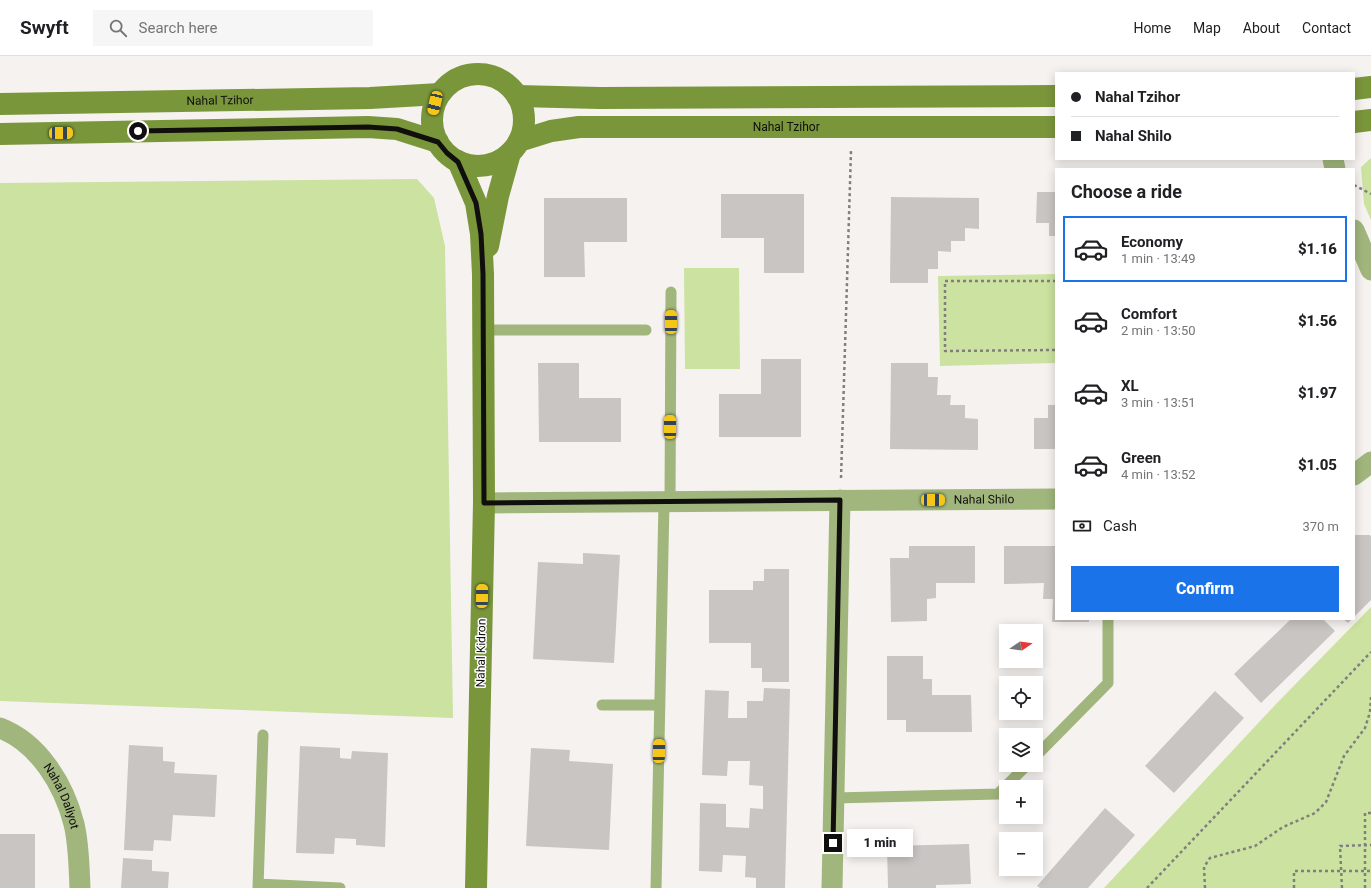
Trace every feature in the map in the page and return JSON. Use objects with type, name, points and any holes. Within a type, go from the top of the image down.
[{"type":"street","points":[[479,74],[490,76],[501,80],[510,87],[517,96],[524,115],[523,128],[514,147],[504,159],[486,165],[472,166],[458,162],[447,153],[438,142],[432,123],[435,103],[447,86],[457,79],[467,75],[479,74]]},
{"type":"street","points":[[1355,89],[1371,88]]},
{"type":"street","name":"Nahal Tzihor","points":[[0,104],[362,98],[440,94]]},
{"type":"street","points":[[517,96],[600,98],[1055,96]]},
{"type":"street","points":[[1355,122],[1371,120]]},
{"type":"street","points":[[0,134],[368,127],[397,129],[438,142]]},
{"type":"street","name":"Nahal Tzihor","points":[[514,147],[551,131],[579,127],[1055,127]]},
{"type":"street","name":"Nahal Kidron","points":[[483,274],[498,196],[514,147]]},
{"type":"street","name":"Nahal Kidron","points":[[458,162],[476,203],[481,234],[483,274],[484,503],[476,888]]},
{"type":"street","points":[[1355,232],[1371,270]]},
{"type":"street","points":[[1355,474],[1371,462]]},
{"type":"street","name":"Nahal Shilo","points":[[484,503],[1055,499]]},
{"type":"street","points":[[832,888],[840,500]]},
{"type":"street","name":"Nahal Daliyot","points":[[0,728],[8,731],[34,751],[51,771],[65,798],[74,824],[80,888]]},
{"type":"lane","points":[[656,888],[667,502],[671,292]]},
{"type":"lane","points":[[483,330],[646,330]]},
{"type":"lane","points":[[1043,749],[1108,683],[1108,620]]},
{"type":"lane","points":[[602,705],[660,706]]},
{"type":"lane","points":[[263,735],[258,886],[340,888]]},
{"type":"lane","points":[[834,798],[998,794],[1020,772]]},
{"type":"path","points":[[840,500],[851,127]]},
{"type":"path","points":[[1355,186],[1371,194]]},
{"type":"path","points":[[1055,281],[945,282],[945,351],[1055,350]]},
{"type":"path","points":[[1147,888],[1371,652]]},
{"type":"path","points":[[1205,888],[1204,867],[1210,858],[1255,846],[1283,828],[1315,813],[1326,802],[1344,756],[1365,728],[1370,712],[1371,697]]},
{"type":"path","points":[[1365,888],[1365,813],[1371,813]]},
{"type":"path","points":[[1342,888],[1340,846],[1371,845]]},
{"type":"path","points":[[1294,888],[1294,871],[1371,870]]},
{"type":"green space","points":[[1371,158],[1371,220],[1364,204],[1361,167]]},
{"type":"green space","points":[[417,179],[434,198],[445,246],[453,718],[0,701],[0,183]]},
{"type":"green space","points":[[684,268],[739,268],[740,369],[685,369]]},
{"type":"green space","points":[[1055,274],[1055,363],[940,366],[938,276]]},
{"type":"green space","points":[[1371,607],[1371,888],[1104,888],[1277,703]]},
{"type":"building","points":[[1037,192],[1055,192],[1055,236],[1049,236],[1049,223],[1036,223]]},
{"type":"building","points":[[721,194],[804,194],[804,273],[764,273],[764,238],[721,238]]},
{"type":"building","points":[[891,197],[979,198],[979,229],[965,228],[965,241],[951,241],[951,252],[938,251],[938,269],[928,269],[928,283],[890,283]]},
{"type":"building","points":[[544,198],[627,198],[627,242],[584,242],[585,277],[544,277]]},
{"type":"building","points":[[761,359],[801,359],[801,437],[719,437],[719,394],[761,394]]},
{"type":"building","points":[[538,363],[579,363],[579,398],[621,398],[621,442],[539,442]]},
{"type":"building","points":[[891,363],[928,363],[928,377],[938,377],[937,395],[951,395],[950,405],[965,405],[965,418],[978,419],[978,450],[890,449]]},
{"type":"building","points":[[1048,405],[1055,405],[1055,449],[1034,449],[1034,418],[1048,418]]},
{"type":"building","points":[[1355,535],[1370,535],[1371,537],[1371,600],[1355,616]]},
{"type":"building","points":[[909,546],[975,546],[975,583],[936,583],[936,598],[927,599],[927,621],[891,622],[890,558],[909,558]]},
{"type":"building","points":[[1004,546],[1055,546],[1055,620],[1089,620],[1089,622],[1052,622],[1053,599],[1043,599],[1044,583],[1004,584]]},
{"type":"building","points":[[583,553],[620,555],[614,663],[533,659],[538,562],[583,564]]},
{"type":"building","points":[[764,569],[789,569],[789,682],[762,682],[762,668],[751,668],[751,643],[709,643],[709,590],[753,590],[753,581],[764,581]]},
{"type":"building","points":[[1290,620],[1324,620],[1335,631],[1261,703],[1234,674]]},
{"type":"building","points":[[1344,620],[1351,620],[1348,623]]},
{"type":"building","points":[[887,656],[923,656],[923,679],[932,679],[932,695],[971,695],[972,732],[906,732],[906,720],[887,720]]},
{"type":"building","points":[[764,688],[790,689],[785,888],[756,888],[756,878],[745,877],[746,856],[723,855],[722,872],[699,871],[700,803],[726,804],[726,827],[749,828],[750,808],[763,809],[763,786],[749,785],[750,761],[728,761],[727,776],[702,775],[705,690],[729,691],[728,718],[747,718],[747,701],[763,701]]},
{"type":"building","points":[[1215,691],[1244,718],[1174,793],[1145,766]]},
{"type":"building","points":[[129,745],[163,747],[163,761],[175,762],[174,773],[217,775],[215,817],[173,815],[171,841],[154,840],[153,851],[124,850]]},
{"type":"building","points":[[300,746],[340,748],[340,758],[351,759],[352,751],[388,753],[385,847],[356,845],[356,839],[335,838],[334,854],[296,853]]},
{"type":"building","points":[[531,748],[570,750],[569,761],[613,764],[609,850],[526,846]]},
{"type":"building","points":[[1105,808],[1135,835],[1088,888],[1040,888],[1037,886]]},
{"type":"building","points":[[0,834],[35,834],[35,888],[0,888]]},
{"type":"building","points":[[969,844],[971,884],[936,885],[936,888],[888,888],[887,846]]},
{"type":"building","points":[[123,858],[152,860],[152,871],[169,872],[168,888],[121,888]]},
{"type":"route","points":[[138,131],[368,127],[397,129],[438,142],[447,153],[458,162],[468,181],[476,203],[481,234],[483,274],[484,503],[840,500],[833,843]]}]
